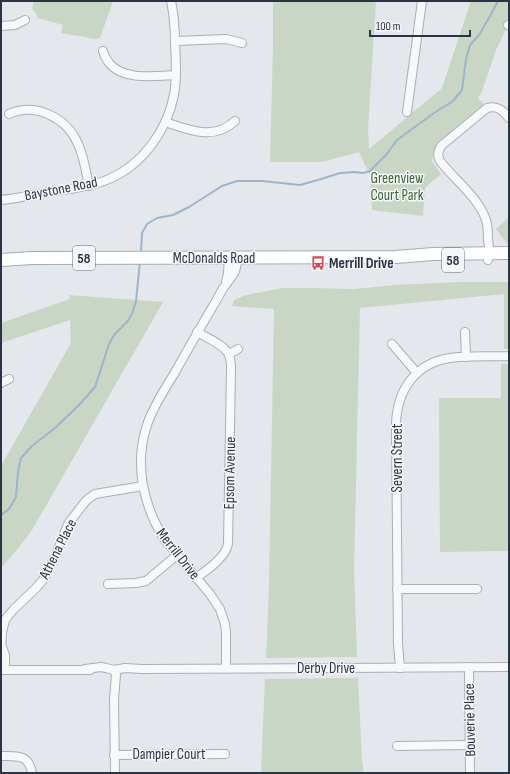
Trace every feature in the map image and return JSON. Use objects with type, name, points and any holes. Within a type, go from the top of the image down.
[{"type":"main road","name":"McDonalds Road","points":[[1,256],[32,258],[233,258],[396,257],[433,254],[488,255],[509,253]]},
{"type":"main road","name":"McDonalds Road","points":[[488,255],[509,260]]},
{"type":"main road","name":"McDonalds Road","points":[[1,260],[32,258]]},
{"type":"street","name":"Baystone Road","points":[[1,200],[89,186],[111,178],[131,166],[147,150],[165,122],[174,95],[176,75],[174,15],[172,1]]},
{"type":"street","points":[[407,112],[422,1]]},
{"type":"street","points":[[1,26],[15,25],[26,20]]},
{"type":"street","points":[[175,41],[226,39],[242,43]]},
{"type":"street","points":[[103,51],[109,63],[124,73],[144,76],[176,75]]},
{"type":"street","points":[[488,255],[488,231],[486,220],[479,207],[438,159],[438,153],[441,146],[487,108],[494,107],[500,109],[509,118]]},
{"type":"street","points":[[9,114],[18,110],[34,110],[49,114],[63,123],[78,142],[84,161],[89,186]]},
{"type":"street","points":[[165,122],[194,131],[209,132],[220,131],[230,126],[235,121]]},
{"type":"street","name":"Merrill Drive","points":[[226,668],[226,632],[223,616],[216,602],[165,540],[154,522],[142,486],[141,460],[147,425],[158,401],[197,332],[224,287],[235,272],[237,268],[233,258]]},
{"type":"street","points":[[197,332],[220,346],[229,354],[238,349]]},
{"type":"street","points":[[465,332],[466,357]]},
{"type":"street","points":[[392,344],[417,373]]},
{"type":"street","name":"Epsom Avenue","points":[[196,578],[221,557],[228,544],[232,369],[229,354]]},
{"type":"street","name":"Severn Street","points":[[398,668],[397,415],[400,400],[411,379],[428,365],[438,360],[466,357],[509,356]]},
{"type":"street","points":[[1,383],[9,378]]},
{"type":"street","name":"Athena Place","points":[[3,670],[4,655],[2,649],[2,632],[5,620],[43,580],[56,555],[68,524],[85,502],[95,494],[142,486]]},
{"type":"street","points":[[108,584],[136,583],[146,581],[177,555]]},
{"type":"street","points":[[397,590],[477,589]]},
{"type":"street","name":"Bouverie Place","points":[[469,667],[470,773]]},
{"type":"street","name":"Derby Drive","points":[[3,670],[85,669],[114,673],[142,669],[509,667]]},
{"type":"street","points":[[114,673],[114,773]]},
{"type":"street","points":[[397,746],[470,746]]},
{"type":"street","name":"Dampier Court","points":[[114,755],[225,754]]},
{"type":"street","points":[[1,756],[21,757],[29,764],[32,773]]},
{"type":"green space","points":[[34,1],[113,1],[100,38],[95,39],[61,33],[63,25],[38,18],[32,9]]},
{"type":"green space","name":"Greenview Court Park","points":[[273,1],[376,1],[368,129],[369,149],[442,88],[471,1],[509,1],[509,23],[496,50],[481,94],[478,98],[484,104],[436,144],[432,161],[441,174],[425,188],[423,216],[372,210],[370,176],[359,152],[322,162],[270,162]]},
{"type":"green space","points":[[509,217],[509,244],[508,245],[496,229]]},
{"type":"green space","points":[[461,282],[509,282],[509,349],[504,349],[504,294],[360,308],[354,570],[357,657],[266,658],[269,587],[274,309],[232,306],[234,300],[246,295],[283,288],[353,289],[394,285]]},
{"type":"green space","points":[[69,295],[163,302],[32,530],[1,568],[1,466],[71,343],[70,320],[1,343],[1,323],[70,299]]},
{"type":"green space","points":[[501,364],[509,364],[509,551],[440,552],[439,398],[501,398]]},
{"type":"green space","points":[[358,678],[364,773],[261,773],[265,679]]},
{"type":"waterway","points":[[141,253],[142,233],[147,224],[157,218],[173,215],[189,207],[222,186],[237,181],[262,181],[300,185],[340,173],[363,173],[370,171],[386,155],[397,140],[453,101],[462,90],[466,59],[470,45],[479,35],[498,1]]},
{"type":"waterway","points":[[1,515],[9,509],[16,497],[21,458],[32,446],[55,428],[79,405],[95,387],[109,344],[114,335],[127,322],[132,314],[136,301],[140,261]]},
{"type":"place","name":"Merrill Drive","points":[[318,263]]}]
